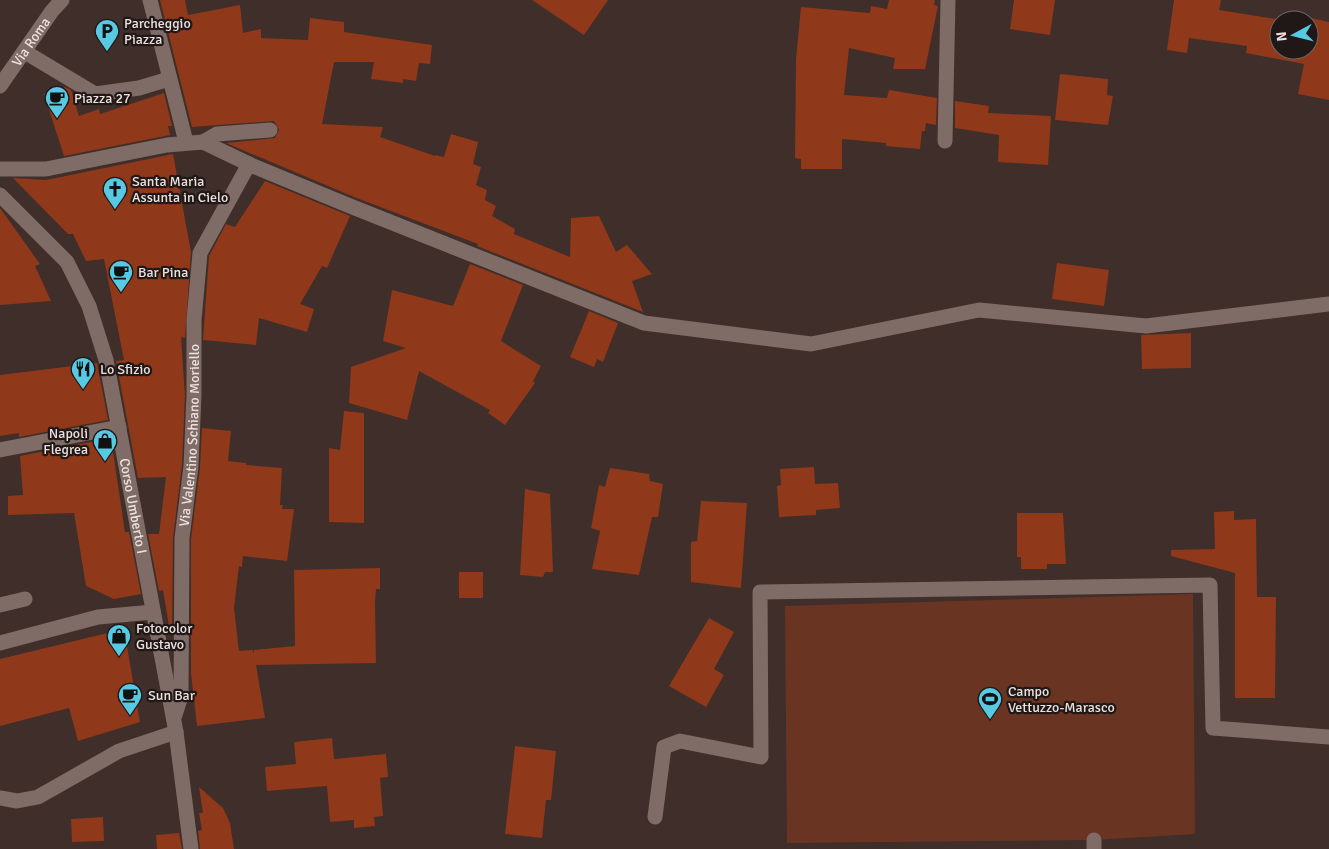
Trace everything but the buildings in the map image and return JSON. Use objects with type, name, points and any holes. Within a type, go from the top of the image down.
[{"type":"street","name":"Via Roma","points":[[0,86],[52,11],[62,0]]},
{"type":"street","points":[[150,0],[186,142]]},
{"type":"street","points":[[945,141],[948,0]]},
{"type":"street","points":[[25,52],[94,94],[139,88],[169,79]]},
{"type":"street","points":[[203,142],[217,134],[270,130]]},
{"type":"street","points":[[0,169],[46,169],[186,142],[203,142],[250,164],[644,323],[811,344],[979,310],[1146,326],[1329,304]]},
{"type":"street","name":"Via Valentino Schiano Moriello","points":[[175,725],[181,696],[182,538],[191,466],[194,395],[194,320],[200,253],[250,164]]},
{"type":"street","name":"Corso Umberto I","points":[[0,195],[67,262],[89,306],[100,342],[119,427],[175,725],[191,849]]},
{"type":"street","points":[[0,450],[119,427]]},
{"type":"street","points":[[655,817],[664,747],[680,741],[761,757],[760,592],[1210,584],[1213,728],[1329,737]]},
{"type":"street","points":[[0,605],[25,599]]},
{"type":"street","points":[[0,643],[98,617],[153,612]]},
{"type":"street","points":[[0,798],[17,801],[38,798],[119,751],[175,725]]},
{"type":"shaded area","name":"Campo Vettuzzo-Marasco","points":[[1193,594],[1195,834],[1094,840],[787,843],[785,606]]},
{"type":"place","name":"Parcheggio Piazza","points":[[107,52]]},
{"type":"place","name":"Piazza 27","points":[[57,119]]},
{"type":"place","name":"Santa Maria Assunta in Cielo","points":[[115,210]]},
{"type":"place","name":"Bar Pina","points":[[121,293]]},
{"type":"place","name":"Lo Sfizio","points":[[83,390]]},
{"type":"place","name":"Napoli Flegrea","points":[[105,462]]},
{"type":"place","name":"Fotocolor Gustavo","points":[[119,657]]},
{"type":"place","name":"Sun Bar","points":[[130,716]]},
{"type":"place","name":"Campo Vettuzzo-Marasco","points":[[990,720]]}]
